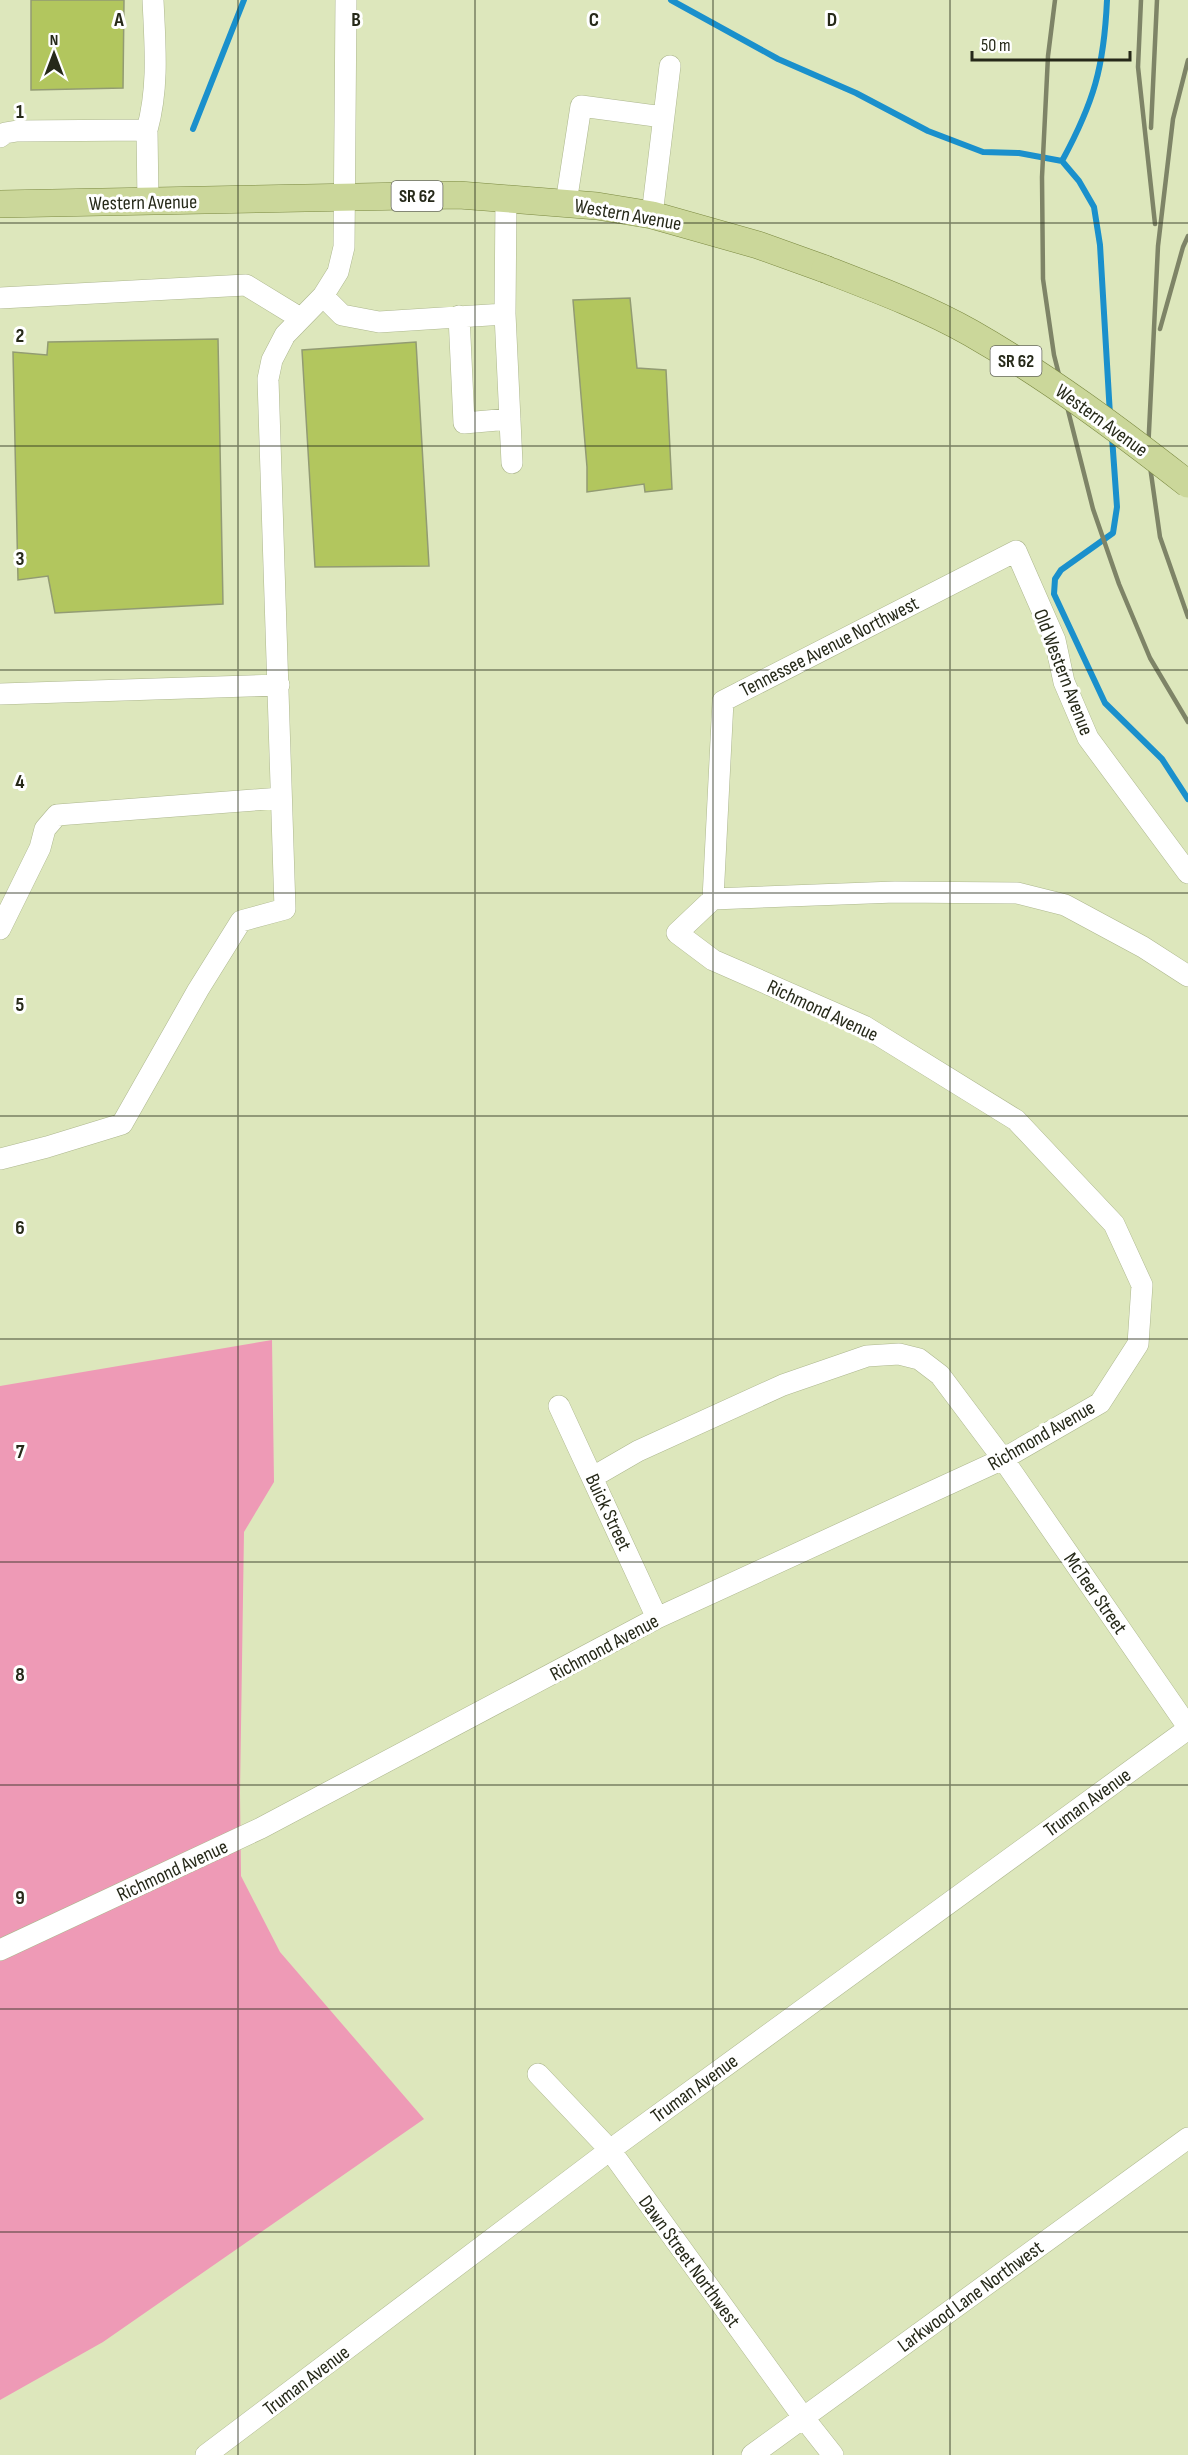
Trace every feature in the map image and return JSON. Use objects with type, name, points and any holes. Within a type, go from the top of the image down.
[{"type":"main road","name":"Western Avenue","points":[[0,204],[459,195],[566,203],[652,215],[758,244],[825,268],[891,295],[970,333],[1058,388],[1121,432],[1188,484]]},
{"type":"street","points":[[147,202],[147,130],[154,106],[155,82],[153,0]]},
{"type":"street","points":[[0,1159],[47,1148],[122,1124],[198,990],[241,921],[285,909],[268,379],[272,360],[285,335],[322,296],[338,272],[344,247],[346,0]]},
{"type":"street","points":[[652,215],[670,66]]},
{"type":"street","points":[[566,203],[581,106],[663,117]]},
{"type":"street","points":[[0,137],[5,133],[17,131],[147,130]]},
{"type":"street","points":[[506,199],[505,314],[512,463]]},
{"type":"street","points":[[0,298],[246,285],[300,318]]},
{"type":"street","points":[[322,296],[342,315],[379,322],[505,314]]},
{"type":"street","points":[[459,316],[464,423],[510,419]]},
{"type":"street","name":"Old Western Avenue","points":[[1016,551],[1054,640],[1064,682],[1088,738],[1188,873]]},
{"type":"street","name":"Tennessee Avenue Northwest","points":[[714,899],[723,701],[1016,551]]},
{"type":"street","points":[[0,694],[279,685]]},
{"type":"street","points":[[0,929],[40,848],[45,829],[57,815],[281,798]]},
{"type":"street","points":[[714,899],[895,892],[1017,893],[1065,905],[1143,947],[1188,976]]},
{"type":"street","name":"Richmond Avenue","points":[[0,1950],[261,1828],[657,1618],[1003,1459],[1100,1403],[1138,1344],[1142,1286],[1114,1224],[1016,1120],[864,1026],[713,960],[677,933],[714,899]]},
{"type":"street","name":"McTeer Street","points":[[593,1477],[638,1451],[783,1385],[867,1356],[899,1354],[919,1359],[940,1375],[1003,1459],[1188,1728]]},
{"type":"street","name":"Buick Street","points":[[559,1406],[657,1618]]},
{"type":"street","name":"Truman Avenue","points":[[206,2455],[610,2150],[1188,1728]]},
{"type":"street","name":"Dawn Street Northwest","points":[[538,2074],[610,2150],[833,2455]]},
{"type":"street","name":"Larkwood Lane Northwest","points":[[752,2455],[1188,2138]]},
{"type":"shaded area","points":[[272,1340],[274,1482],[244,1532],[241,1876],[280,1952],[424,2119],[103,2342],[0,2400],[0,1386]]},
{"type":"building","points":[[31,0],[124,0],[123,88],[31,90]]},
{"type":"building","points":[[630,298],[637,368],[666,370],[672,489],[645,492],[644,484],[587,492],[587,467],[573,300]]},
{"type":"building","points":[[218,339],[223,604],[55,613],[48,576],[18,580],[13,352],[47,355],[48,342]]},
{"type":"building","points":[[416,342],[429,566],[315,567],[302,350]]},
{"type":"waterway","points":[[193,129],[244,0]]},
{"type":"waterway","points":[[671,0],[778,59],[856,93],[928,131],[983,152],[1019,153],[1062,161],[1079,181],[1094,207],[1100,245],[1110,415]]},
{"type":"waterway","points":[[1062,161],[1090,102],[1100,65],[1107,0]]},
{"type":"waterway","points":[[1112,437],[1117,507],[1113,533],[1061,570],[1055,579],[1054,594],[1105,703],[1162,759],[1188,799]]},
{"type":"railway","points":[[1055,0],[1048,56],[1042,177],[1043,279],[1054,355],[1093,509],[1119,584],[1150,658],[1188,722]]},
{"type":"railway","points":[[1141,0],[1138,67],[1155,224]]},
{"type":"railway","points":[[1151,128],[1157,0]]},
{"type":"railway","points":[[1188,60],[1173,119],[1158,246],[1148,452],[1160,537],[1188,617]]},
{"type":"railway","points":[[1160,329],[1188,236]]}]
